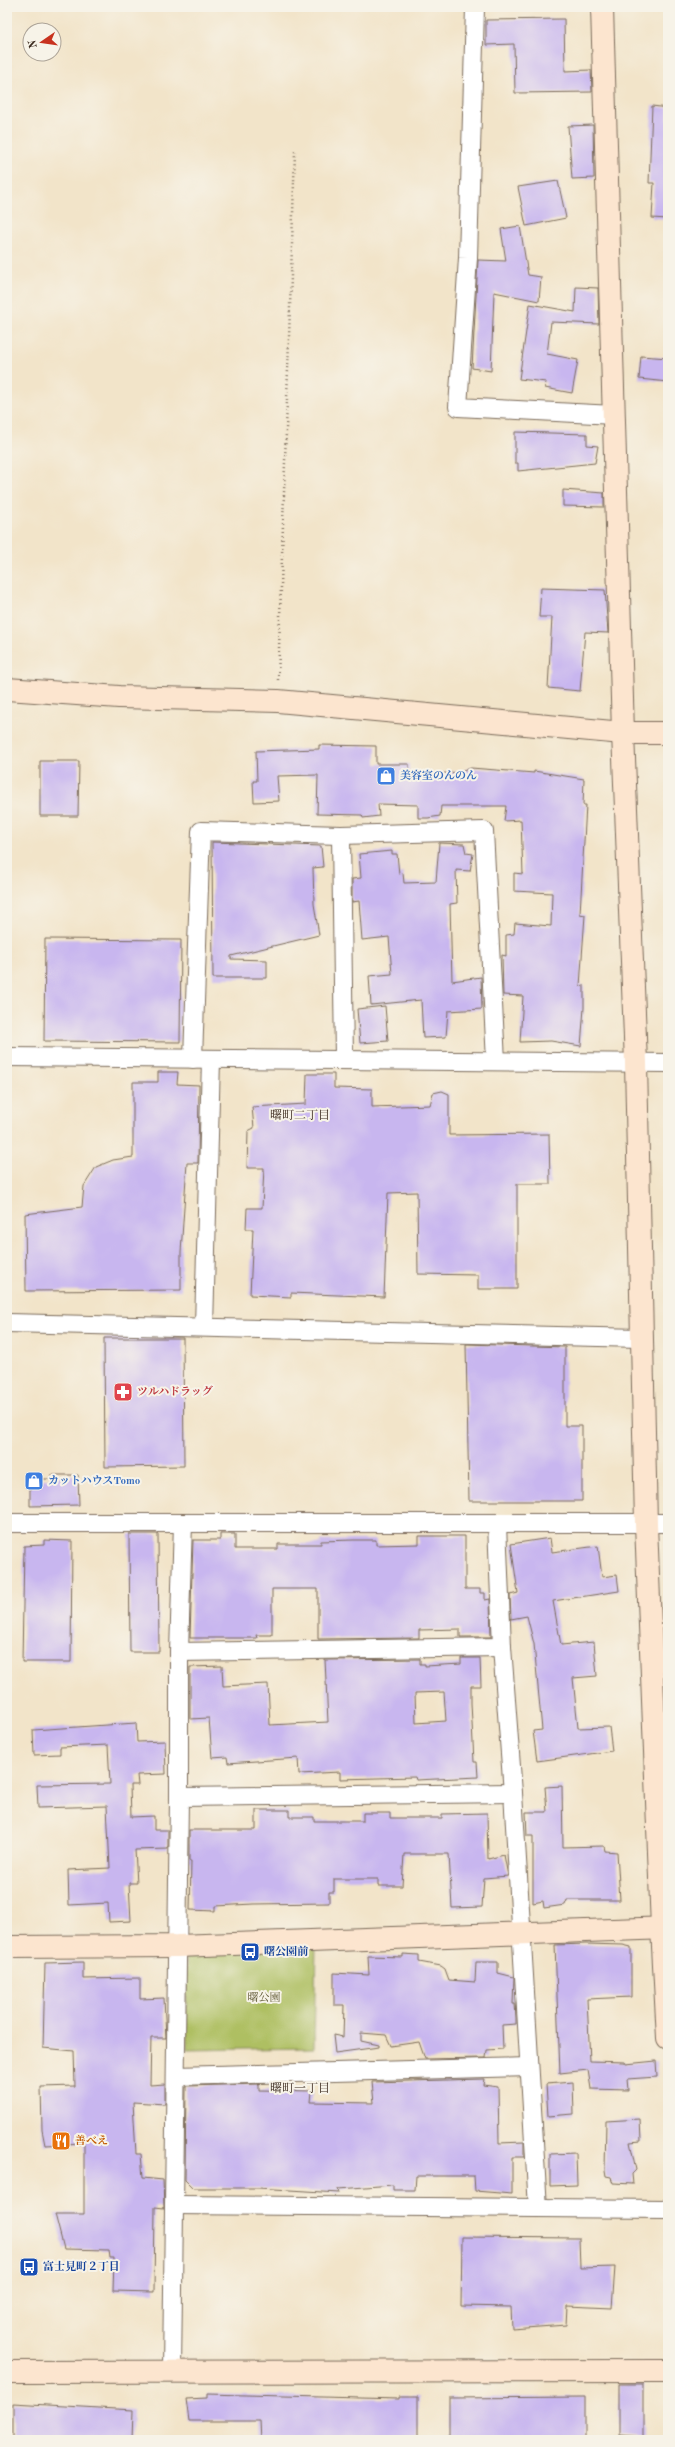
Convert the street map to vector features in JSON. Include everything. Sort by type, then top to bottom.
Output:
[{"type":"street","points":[[475,7],[468,258],[458,407],[614,414]]},
{"type":"street","points":[[602,7],[623,733],[636,1063],[646,1524],[665,1928],[668,2038]]},
{"type":"street","points":[[7,689],[120,697],[278,701],[623,733],[668,733]]},
{"type":"street","points":[[193,1058],[201,831],[341,835],[484,831],[496,1061]]},
{"type":"street","points":[[341,835],[344,1060]]},
{"type":"street","points":[[7,1057],[668,1063]]},
{"type":"street","points":[[204,1327],[211,1059]]},
{"type":"street","points":[[7,1323],[641,1338]]},
{"type":"street","points":[[7,1523],[668,1523]]},
{"type":"street","points":[[172,2372],[179,1798],[179,1652],[183,1524]]},
{"type":"street","points":[[497,1524],[502,1647],[513,1793],[538,2208]]},
{"type":"street","points":[[179,1652],[502,1647]]},
{"type":"street","points":[[179,1798],[513,1793]]},
{"type":"street","points":[[7,1947],[177,1946],[521,1932],[665,1928]]},
{"type":"street","points":[[176,2076],[529,2067]]},
{"type":"street","points":[[174,2205],[668,2210]]},
{"type":"street","points":[[7,2372],[668,2371]]},
{"type":"path","points":[[278,701],[295,151]]},
{"type":"green space","name":"曙公園","points":[[316,1945],[314,2048],[187,2050],[186,1951]]},
{"type":"building","points":[[564,19],[565,71],[591,70],[592,92],[515,93],[514,44],[486,45],[486,20]]},
{"type":"building","points":[[652,106],[668,108],[668,219],[652,218],[654,183],[649,183]]},
{"type":"building","points":[[593,125],[594,178],[572,179],[568,126]]},
{"type":"building","points":[[558,181],[566,218],[526,226],[518,187]]},
{"type":"building","points":[[520,226],[528,275],[541,277],[539,301],[494,292],[491,371],[472,368],[478,260],[506,261],[501,229]]},
{"type":"building","points":[[576,287],[598,288],[599,324],[551,322],[547,354],[578,360],[572,393],[545,388],[546,382],[519,379],[530,304],[575,312]]},
{"type":"building","points":[[641,356],[668,358],[668,382],[639,379]]},
{"type":"building","points":[[515,432],[587,434],[587,445],[598,446],[595,463],[518,471],[518,463],[515,463]]},
{"type":"building","points":[[563,490],[604,493],[604,507],[563,506]]},
{"type":"building","points":[[541,588],[605,590],[608,633],[585,632],[580,691],[548,688],[552,617],[539,617]]},
{"type":"building","points":[[319,745],[376,746],[376,764],[409,764],[409,776],[460,772],[471,768],[534,773],[534,771],[584,779],[583,805],[586,805],[580,914],[585,915],[580,986],[584,985],[584,1008],[581,1046],[551,1041],[520,1042],[523,996],[503,995],[502,955],[506,956],[506,935],[514,934],[515,923],[551,926],[552,893],[514,891],[514,873],[523,874],[521,820],[504,821],[506,806],[441,806],[440,816],[428,818],[418,818],[418,805],[378,804],[379,816],[363,818],[362,815],[317,814],[318,775],[277,776],[279,801],[254,802],[253,781],[257,781],[256,751],[319,749]]},
{"type":"building","points":[[40,761],[79,761],[78,816],[40,816]]},
{"type":"building","points":[[212,842],[321,846],[323,867],[313,868],[314,904],[319,935],[231,956],[231,959],[267,960],[267,978],[213,978]]},
{"type":"building","points":[[439,843],[464,844],[466,853],[473,854],[470,871],[456,870],[457,903],[450,904],[452,981],[481,977],[482,1009],[448,1011],[446,1037],[423,1038],[421,1000],[371,1005],[369,976],[392,974],[389,937],[362,940],[359,901],[352,902],[352,879],[361,878],[359,854],[392,851],[392,854],[397,854],[399,874],[403,873],[404,883],[436,882]]},
{"type":"building","points":[[45,939],[181,940],[180,1042],[44,1041]]},
{"type":"building","points":[[385,1006],[388,1041],[360,1043],[357,1009]]},
{"type":"building","points":[[158,1072],[178,1072],[177,1084],[199,1085],[198,1163],[187,1163],[181,1252],[181,1290],[26,1291],[25,1214],[82,1207],[84,1186],[96,1167],[113,1160],[133,1157],[133,1082],[158,1082]]},
{"type":"building","points":[[307,1074],[334,1074],[334,1088],[372,1089],[372,1107],[430,1105],[433,1093],[442,1091],[449,1094],[449,1135],[549,1134],[550,1184],[517,1184],[517,1289],[478,1289],[478,1275],[418,1274],[417,1192],[388,1193],[384,1297],[291,1293],[291,1297],[250,1295],[253,1229],[246,1229],[247,1208],[262,1208],[264,1168],[247,1168],[248,1131],[254,1128],[252,1107],[306,1104]]},
{"type":"building","points":[[104,1338],[183,1338],[184,1466],[105,1467]]},
{"type":"building","points":[[466,1344],[565,1347],[565,1426],[582,1426],[582,1501],[469,1501]]},
{"type":"building","points":[[51,1475],[78,1475],[79,1505],[30,1506],[30,1479],[51,1479]]},
{"type":"building","points":[[129,1534],[158,1534],[159,1652],[130,1652]]},
{"type":"building","points":[[220,1534],[235,1534],[235,1549],[278,1549],[278,1544],[321,1544],[321,1541],[353,1540],[376,1540],[376,1545],[419,1544],[419,1536],[465,1536],[465,1589],[480,1589],[480,1593],[485,1593],[485,1600],[490,1599],[491,1637],[460,1637],[460,1629],[419,1630],[419,1638],[318,1639],[318,1589],[272,1589],[272,1635],[256,1635],[257,1638],[190,1638],[193,1540],[220,1540]]},
{"type":"building","points":[[550,1538],[552,1552],[598,1546],[602,1577],[617,1575],[619,1591],[553,1601],[561,1645],[594,1642],[597,1676],[573,1678],[578,1728],[609,1727],[612,1751],[537,1761],[533,1731],[542,1730],[534,1644],[527,1616],[511,1619],[510,1595],[518,1593],[511,1544]]},
{"type":"building","points":[[44,1540],[72,1541],[71,1662],[22,1662],[24,1546],[44,1545]]},
{"type":"building","points":[[461,1658],[480,1658],[481,1686],[471,1686],[474,1762],[477,1762],[478,1777],[416,1780],[415,1777],[340,1779],[340,1772],[299,1774],[298,1758],[228,1763],[227,1757],[212,1758],[209,1718],[190,1719],[190,1667],[222,1666],[223,1686],[268,1684],[270,1725],[328,1722],[325,1660],[420,1659],[420,1664],[425,1664],[425,1666],[461,1664]],"holes":[[[444,1692],[446,1721],[416,1723],[415,1693]]]},
{"type":"building","points":[[136,1723],[137,1742],[165,1741],[166,1774],[137,1775],[138,1785],[130,1785],[131,1817],[154,1816],[154,1830],[168,1830],[168,1849],[135,1850],[137,1883],[129,1883],[131,1921],[109,1922],[108,1903],[69,1905],[68,1870],[110,1868],[107,1806],[38,1808],[37,1785],[110,1784],[108,1745],[60,1747],[60,1754],[34,1755],[33,1730]]},
{"type":"building","points":[[562,1786],[563,1847],[604,1846],[605,1851],[617,1852],[620,1900],[567,1900],[565,1905],[544,1908],[543,1901],[533,1903],[533,1836],[527,1836],[526,1812],[547,1812],[545,1787]]},
{"type":"building","points":[[256,1810],[289,1810],[289,1817],[314,1817],[314,1821],[363,1821],[363,1813],[390,1813],[390,1818],[442,1818],[442,1814],[487,1813],[488,1859],[504,1855],[508,1876],[484,1878],[482,1907],[452,1908],[449,1854],[404,1854],[402,1886],[378,1886],[378,1879],[334,1879],[334,1892],[329,1892],[329,1903],[253,1904],[215,1906],[215,1911],[190,1910],[191,1861],[189,1861],[189,1830],[256,1830]]},
{"type":"building","points":[[555,1945],[623,1945],[631,1947],[631,1997],[587,1999],[590,2061],[625,2062],[626,2064],[656,2061],[657,2077],[627,2079],[628,2090],[591,2089],[588,2070],[560,2073]]},
{"type":"building","points":[[403,1954],[419,1955],[419,1962],[441,1966],[445,1969],[449,1980],[475,1982],[476,1962],[498,1962],[498,1973],[514,1977],[513,2004],[515,2004],[516,2024],[502,2025],[503,2049],[487,2050],[486,2058],[425,2059],[419,2042],[391,2046],[386,2035],[361,2033],[361,2041],[379,2045],[379,2047],[335,2053],[333,2035],[343,2037],[344,2005],[334,2005],[334,1973],[369,1975],[368,1956],[403,1957]]},
{"type":"building","points":[[83,1962],[83,1979],[140,1978],[140,1999],[164,1998],[166,2038],[151,2038],[150,2085],[165,2084],[165,2104],[133,2102],[136,2154],[141,2154],[143,2178],[163,2180],[164,2208],[155,2207],[154,2292],[113,2291],[114,2258],[110,2258],[109,2250],[64,2249],[55,2214],[84,2214],[84,2143],[45,2145],[42,2130],[41,2087],[75,2086],[74,2051],[43,2048],[45,1963]]},
{"type":"building","points":[[484,2079],[483,2085],[498,2087],[499,2143],[524,2142],[524,2157],[512,2157],[512,2194],[475,2191],[474,2176],[416,2176],[415,2190],[393,2190],[393,2185],[338,2189],[339,2193],[258,2188],[193,2188],[185,2180],[186,2086],[259,2084],[259,2090],[312,2091],[311,2102],[374,2103],[372,2082]]},
{"type":"building","points":[[573,2082],[574,2114],[548,2116],[546,2084]]},
{"type":"building","points":[[640,2119],[641,2141],[630,2142],[636,2170],[632,2174],[633,2184],[613,2183],[611,2177],[606,2176],[605,2170],[606,2121]]},
{"type":"building","points":[[576,2153],[577,2185],[550,2186],[550,2154]]},
{"type":"building","points":[[462,2237],[579,2238],[580,2268],[615,2267],[612,2308],[567,2306],[566,2325],[512,2329],[511,2307],[461,2306]]},
{"type":"building","points":[[619,2384],[643,2384],[643,2437],[619,2435]]},
{"type":"building","points":[[207,2394],[399,2399],[399,2397],[418,2397],[418,2440],[261,2440],[260,2421],[189,2421],[186,2399],[207,2398]]},
{"type":"building","points":[[585,2397],[585,2440],[449,2440],[449,2398]]},
{"type":"building","points":[[13,2403],[133,2410],[132,2440],[13,2440]]},
{"type":"place","name":"美容室のんのん","points":[[386,776]]},
{"type":"place","name":"ツルハドラッグ","points":[[123,1392]]},
{"type":"place","name":"カットハウスTomo","points":[[34,1481]]},
{"type":"place","name":"曙公園前","points":[[250,1952]]},
{"type":"place","name":"善べえ","points":[[61,2141]]},
{"type":"place","name":"富士見町２丁目","points":[[29,2267]]},
{"type":"district","name":"曙町二丁目","points":[[300,1116]]},
{"type":"district","name":"曙町一丁目","points":[[300,2089]]}]
